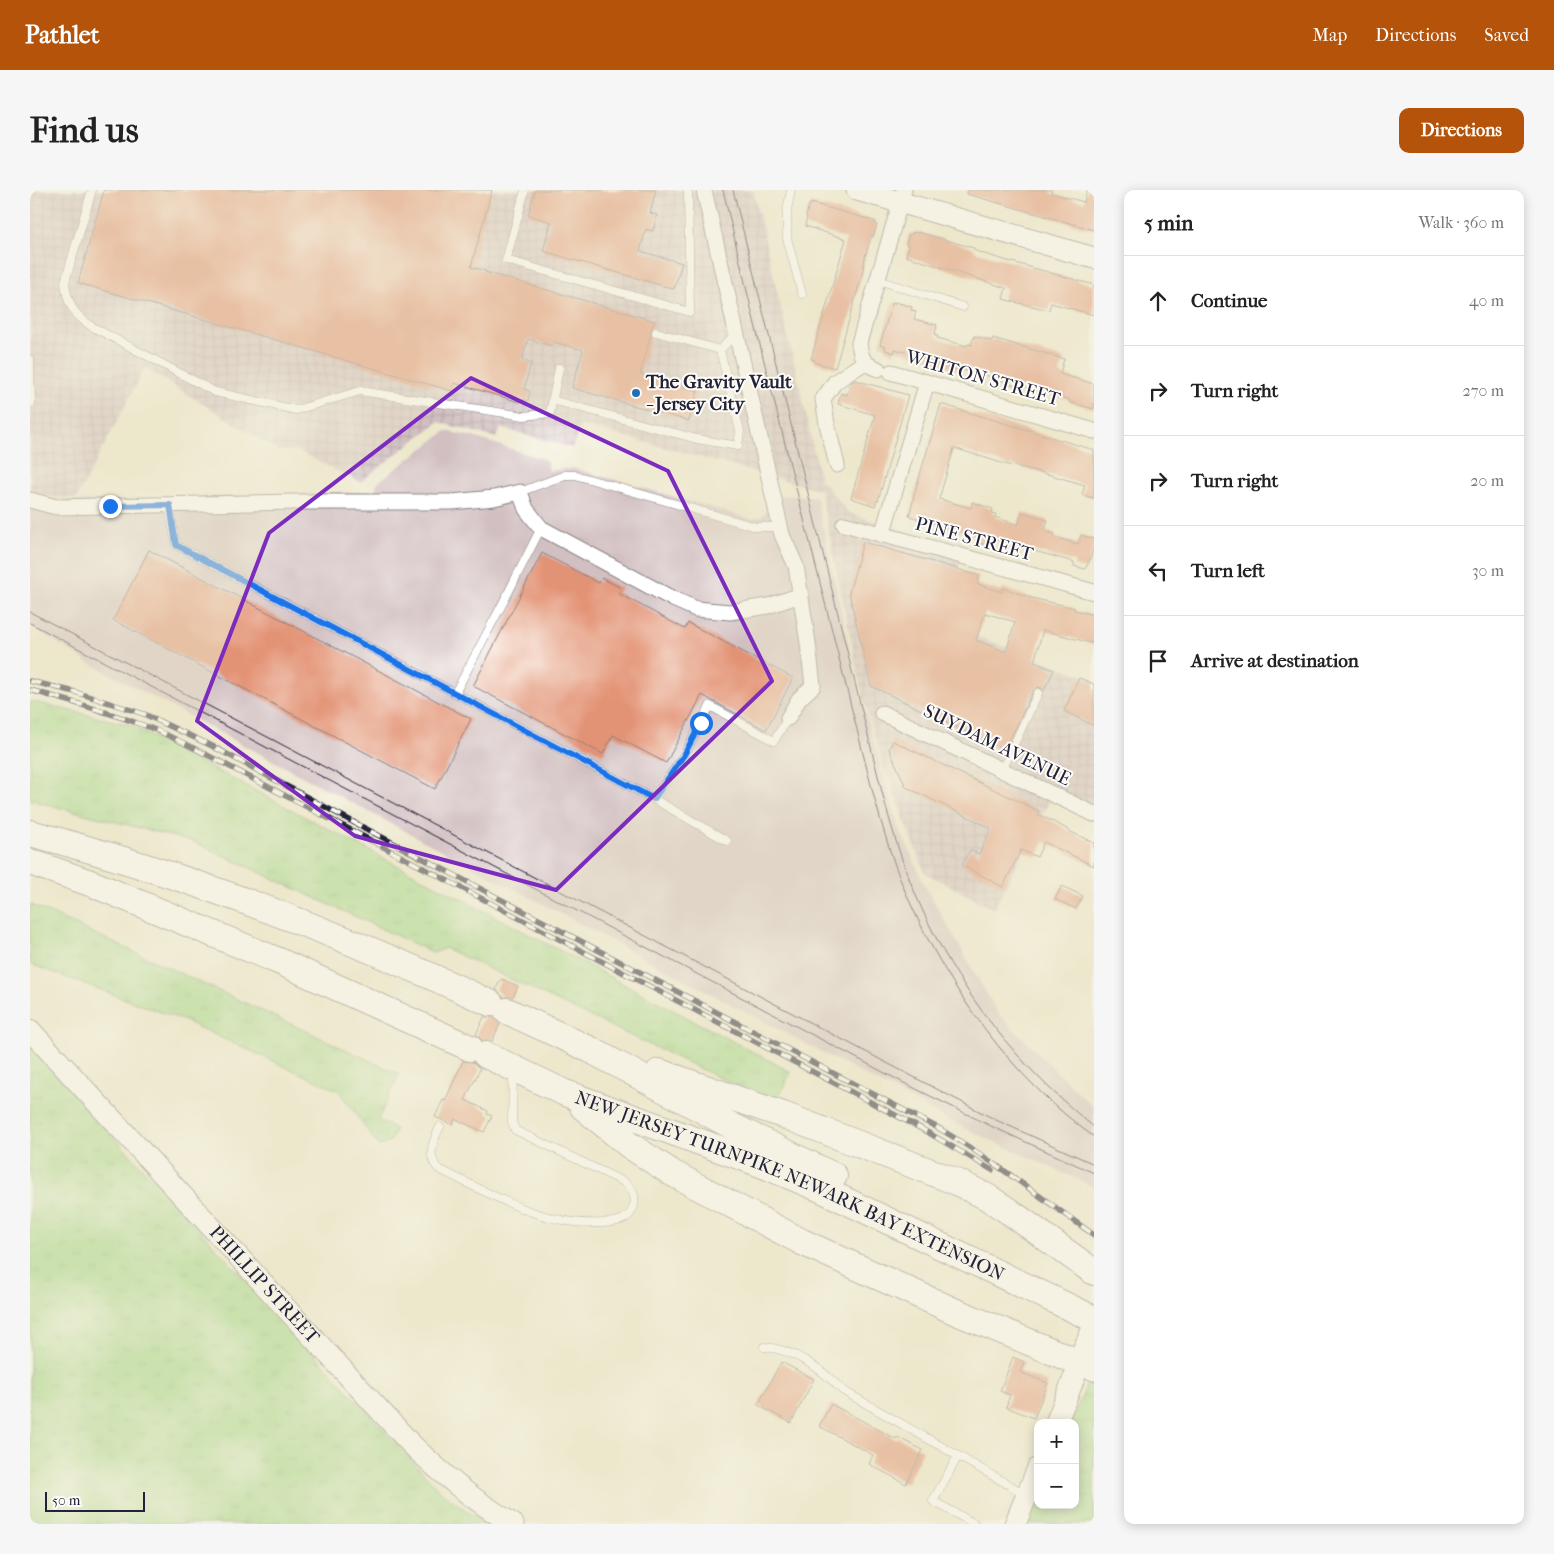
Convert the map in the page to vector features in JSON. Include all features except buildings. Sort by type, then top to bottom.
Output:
[{"type":"highway","name":"NEW JERSEY TURNPIKE NEWARK BAY EXTENSION","points":[[30,833],[155,869],[226,893],[345,939],[498,1007],[589,1049],[1036,1282],[1094,1319]]},
{"type":"highway","name":"NEW JERSEY TURNPIKE NEWARK BAY EXTENSION","points":[[30,862],[94,884],[280,962],[478,1051],[565,1093],[761,1164],[1036,1282],[1094,1300]]},
{"type":"highway","points":[[589,1049],[783,1115],[957,1182],[987,1197],[1010,1212],[1094,1272]]},
{"type":"highway","points":[[565,1093],[629,1145],[672,1173],[720,1200],[851,1265],[954,1311],[1087,1366],[1094,1332]]},
{"type":"street","points":[[704,190],[780,527],[796,566],[801,595],[813,686],[799,699],[788,718]]},
{"type":"street","points":[[857,190],[902,196],[1094,258]]},
{"type":"street","points":[[837,465],[827,424],[824,399],[835,382],[874,365],[859,343],[902,196]]},
{"type":"street","name":"WHITON STREET","points":[[874,365],[1094,430]]},
{"type":"street","points":[[882,534],[927,382]]},
{"type":"street","points":[[30,500],[56,507],[295,502],[452,502],[494,498],[520,492],[526,509],[541,528],[696,609],[730,612],[768,606],[801,595]]},
{"type":"street","name":"PINE STREET","points":[[844,524],[1094,592]]},
{"type":"street","name":"SUYDAM AVENUE","points":[[882,713],[1094,814]]},
{"type":"street","name":"PHILLIP STREET","points":[[30,1030],[410,1443],[460,1489],[513,1524]]},
{"type":"street","points":[[1058,1419],[1087,1366]]},
{"type":"street","points":[[1015,1524],[1034,1478]]},
{"type":"lane","points":[[92,190],[65,282],[66,296],[72,308],[80,319],[91,326],[215,392],[296,410],[360,391],[524,416],[550,413],[559,368]]},
{"type":"lane","points":[[525,190],[506,260],[690,312],[688,190]]},
{"type":"lane","points":[[791,190],[787,210],[788,238],[802,294]]},
{"type":"lane","points":[[878,280],[963,307]]},
{"type":"lane","points":[[656,332],[720,350]]},
{"type":"lane","points":[[720,350],[737,332]]},
{"type":"lane","points":[[552,400],[697,439],[738,446],[740,430],[720,350]]},
{"type":"lane","points":[[30,360],[31,403]]},
{"type":"lane","points":[[520,492],[565,475],[575,475],[756,527],[780,527]]},
{"type":"lane","points":[[170,505],[176,545],[654,799],[727,841]]},
{"type":"lane","points":[[455,693],[541,528]]},
{"type":"lane","points":[[1002,770],[1038,693]]},
{"type":"lane","points":[[654,799],[684,755],[710,706],[774,741],[788,718]]},
{"type":"lane","points":[[440,1127],[432,1152],[434,1165],[439,1170],[512,1204],[543,1216],[583,1224],[615,1222],[625,1219],[632,1210],[634,1199],[631,1189],[624,1182],[515,1130],[512,1122],[513,1068]]},
{"type":"lane","points":[[764,1347],[778,1348],[814,1366],[842,1390],[1027,1495]]},
{"type":"lane","points":[[958,1456],[933,1501],[975,1524]]},
{"type":"highlighted area","points":[[471,378],[668,471],[772,681],[556,890],[355,836],[197,721],[269,533]]},
{"type":"shaded area","points":[[30,190],[753,190],[820,479],[849,513],[963,551],[941,623],[1094,680],[1094,813],[1053,794],[994,909],[925,873],[882,762],[861,690],[820,490],[581,425],[572,448],[501,428],[497,438],[438,422],[360,482],[296,450],[279,451],[145,368],[76,499],[30,494]]},
{"type":"shaded area","points":[[446,431],[473,437],[546,460],[549,471],[573,468],[752,519],[762,516],[767,510],[764,495],[816,496],[857,683],[897,823],[926,888],[999,1015],[1094,1108],[1094,1187],[964,1128],[89,663],[30,625],[30,496],[80,501],[375,492],[377,483]]},
{"type":"green space","points":[[30,701],[130,725],[791,1072],[775,1104],[445,948],[434,953],[194,842],[30,800]]},
{"type":"green space","points":[[30,904],[399,1074],[378,1120],[396,1129],[390,1142],[379,1146],[339,1091],[180,1019],[30,964]]},
{"type":"green space","points":[[30,1046],[439,1490],[469,1513],[488,1524],[30,1524]]},
{"type":"green space","points":[[1088,1382],[1094,1386],[1094,1524],[1030,1524],[1036,1509],[1079,1509],[1079,1419],[1073,1419]]},
{"type":"tram line","points":[[723,190],[757,333],[873,793],[889,846],[908,898],[943,966],[985,1030],[1036,1087],[1094,1137]]},
{"type":"tram line","points":[[733,190],[882,792],[910,881],[942,949],[976,1003],[1015,1052],[1059,1097],[1094,1127]]},
{"type":"tram line","points":[[30,612],[996,1120],[1094,1164]]},
{"type":"tram line","points":[[30,623],[902,1082],[993,1127],[1094,1173]]},
{"type":"railway","points":[[30,681],[75,692],[144,714],[212,746],[353,822],[940,1129],[999,1167],[1094,1235]]},
{"type":"railway","points":[[30,690],[111,714],[178,740],[922,1129],[992,1170]]},
{"type":"place","name":"The Gravity Vault - Jersey City","points":[[636,393]]},
{"type":"route","points":[[110,506],[170,505],[176,545],[654,799],[684,755],[701,723]]}]
